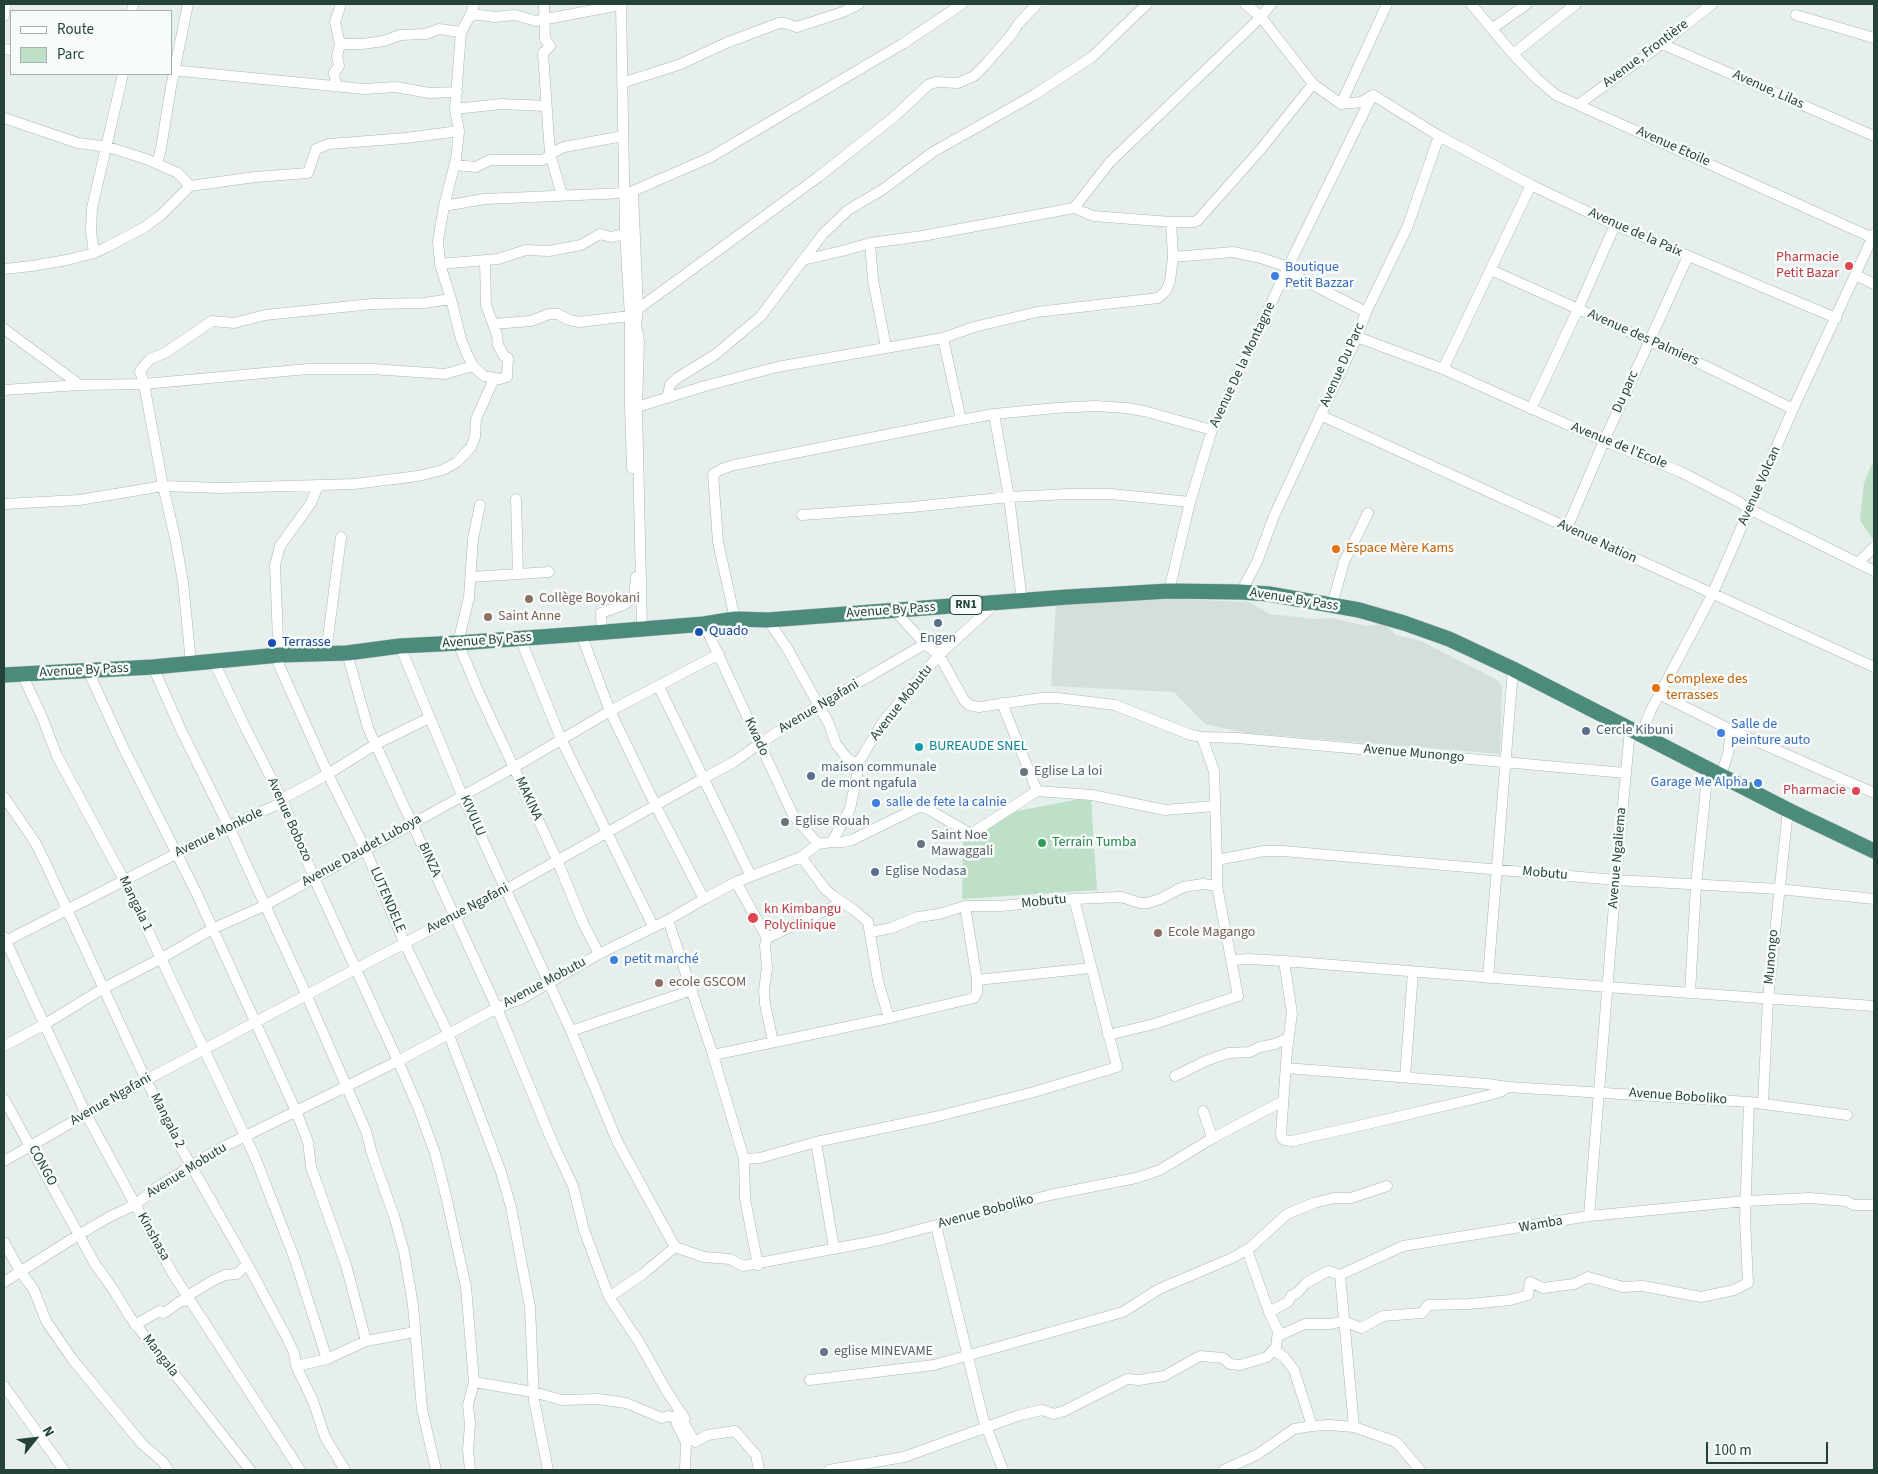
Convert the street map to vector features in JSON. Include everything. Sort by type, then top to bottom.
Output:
[{"type":"highway","name":"Avenue By Pass","points":[[4,675],[153,667],[278,655],[347,654],[400,646],[581,634],[704,624],[735,619],[768,620],[1169,591],[1241,592],[1301,599],[1359,610],[1420,628],[1449,639],[1514,669],[1788,810],[1874,851]]},
{"type":"street","points":[[4,16],[5,4]]},
{"type":"street","points":[[157,164],[173,70],[188,4]]},
{"type":"street","points":[[336,85],[334,73],[339,66],[337,56],[340,44],[335,22],[339,6],[351,4]]},
{"type":"street","points":[[544,4],[546,39],[550,46],[543,53],[550,154],[562,195]]},
{"type":"street","points":[[485,260],[486,305],[498,345],[504,356],[508,358],[507,377],[494,379],[484,376],[473,366],[461,339],[440,264],[438,233],[454,165],[459,131],[455,109],[461,32],[472,9],[495,18],[515,16],[536,21],[621,4],[626,234],[634,312],[640,341],[638,408],[642,628]]},
{"type":"street","points":[[622,83],[681,64],[726,43],[779,23],[797,27],[843,12],[859,4]]},
{"type":"street","points":[[602,632],[601,613],[630,602],[634,598],[635,584],[630,407],[634,312],[633,192],[709,158],[904,43],[962,4]]},
{"type":"street","points":[[493,324],[531,321],[549,314],[558,314],[569,320],[579,322],[634,312],[818,177],[894,117],[928,85],[936,82],[958,83],[974,76],[1037,4]]},
{"type":"street","points":[[667,398],[670,385],[676,378],[716,354],[761,316],[823,234],[848,210],[882,190],[932,152],[1034,95],[1092,57],[1147,4]]},
{"type":"street","points":[[1245,4],[1261,17],[1313,84],[1340,104],[1361,102],[1373,95]]},
{"type":"street","points":[[1074,208],[1110,162],[1261,17],[1271,4]]},
{"type":"street","points":[[1340,104],[1387,4]]},
{"type":"street","name":"Avenue Etoile","points":[[1471,4],[1513,54],[1556,95],[1874,236]]},
{"type":"street","points":[[1493,28],[1527,4]]},
{"type":"street","points":[[1513,54],[1576,4]]},
{"type":"street","name":"Avenue, Frontière","points":[[1579,104],[1662,44],[1712,4]]},
{"type":"street","points":[[1796,15],[1874,38]]},
{"type":"street","points":[[340,44],[384,41],[400,36],[426,34],[439,29],[461,32]]},
{"type":"street","name":"Avenue, Lilas","points":[[1662,44],[1874,136]]},
{"type":"street","points":[[173,70],[364,89],[396,87],[429,93],[456,92]]},
{"type":"street","points":[[94,253],[91,231],[92,208],[108,147],[123,75]]},
{"type":"street","points":[[803,260],[870,243],[922,236],[1074,208],[1093,216],[1194,222],[1202,217],[1261,149],[1313,84]]},
{"type":"street","name":"Avenue de la Paix","points":[[1373,95],[1439,136],[1531,185],[1615,225],[1836,318]]},
{"type":"street","name":"Avenue De la Montagne","points":[[1169,591],[1190,502],[1212,430],[1287,269],[1373,95]]},
{"type":"street","points":[[455,109],[501,104],[546,106]]},
{"type":"street","points":[[4,118],[78,143],[108,147],[146,158],[178,173],[190,186]]},
{"type":"street","points":[[4,269],[32,266],[94,253],[145,227],[162,214],[190,186],[308,172],[316,150],[329,144],[406,138],[459,131]]},
{"type":"street","points":[[454,165],[476,167],[490,160],[543,160],[564,147],[623,136]]},
{"type":"street","name":"Avenue Du Parc","points":[[1241,592],[1257,562],[1274,516],[1357,337],[1366,312],[1407,228],[1439,136]]},
{"type":"street","points":[[1443,370],[1531,185]]},
{"type":"street","points":[[444,206],[484,199],[625,194]]},
{"type":"street","points":[[638,408],[777,367],[943,338],[974,327],[1037,312],[1158,298],[1166,291],[1170,281],[1173,257],[1171,222]]},
{"type":"street","points":[[1531,409],[1615,225]]},
{"type":"street","points":[[440,264],[503,258],[526,250],[544,252],[581,245],[600,234],[611,237],[626,234]]},
{"type":"street","name":"Avenue Volcan","points":[[1635,731],[1659,694],[1712,595],[1793,409],[1874,236]]},
{"type":"street","points":[[870,243],[873,280],[886,347]]},
{"type":"street","points":[[1173,257],[1233,252],[1261,258],[1287,269],[1366,312]]},
{"type":"street","name":"Du parc","points":[[1567,528],[1604,441],[1688,256]]},
{"type":"street","name":"Avenue des Palmiers","points":[[1491,270],[1701,364],[1793,409]]},
{"type":"street","points":[[1856,275],[1874,284]]},
{"type":"street","points":[[191,663],[183,582],[140,370],[150,359],[165,353],[212,321],[234,323],[272,315],[372,304],[424,303],[451,299]]},
{"type":"street","points":[[4,329],[80,385]]},
{"type":"street","name":"Avenue de l'Ecole","points":[[1357,337],[1443,370],[1604,441],[1681,472],[1874,571]]},
{"type":"street","points":[[943,338],[961,420]]},
{"type":"street","points":[[4,390],[80,385],[144,384],[308,369],[372,369],[445,374],[473,366]]},
{"type":"street","points":[[4,504],[79,500],[163,486],[220,488],[354,484],[418,476],[443,470],[466,454],[473,442],[476,419],[494,379]]},
{"type":"street","points":[[735,619],[718,542],[714,474],[734,465],[994,414],[1095,406],[1144,411],[1212,430]]},
{"type":"street","points":[[994,414],[1009,497],[1022,601]]},
{"type":"street","name":"Avenue Nation","points":[[1320,415],[1874,668]]},
{"type":"street","name":"LUTENDELE","points":[[318,486],[311,503],[280,546],[275,565],[278,655],[283,675],[365,849],[404,942],[448,1035],[502,1172],[511,1207],[530,1307],[533,1348],[533,1392],[548,1470]]},
{"type":"street","points":[[802,515],[912,507],[1009,497],[1111,494],[1190,502]]},
{"type":"street","points":[[516,499],[518,574]]},
{"type":"street","points":[[458,643],[469,597],[473,539],[480,505]]},
{"type":"street","points":[[1332,605],[1344,562],[1368,513]]},
{"type":"street","points":[[326,653],[341,537]]},
{"type":"street","points":[[1858,563],[1874,547]]},
{"type":"street","points":[[471,577],[549,572]]},
{"type":"street","name":"Avenue Mobutu","points":[[832,842],[850,809],[860,760],[882,722],[939,655],[997,602]]},
{"type":"street","points":[[895,611],[925,644],[939,655]]},
{"type":"street","points":[[768,620],[787,648],[828,724],[836,744],[847,758],[859,765]]},
{"type":"street","name":"Kwado","points":[[704,624],[793,815],[818,844]]},
{"type":"street","points":[[581,634],[610,711],[704,899]]},
{"type":"street","points":[[520,638],[561,740],[652,926]]},
{"type":"street","name":"MAKINA","points":[[458,643],[513,768],[599,954]]},
{"type":"street","name":"Avenue Ngafani","points":[[4,1161],[146,1080],[505,890],[656,806],[734,762],[818,706],[925,644]]},
{"type":"street","name":"KIVULU","points":[[400,646],[462,795],[571,1031],[618,1143],[675,1247]]},
{"type":"street","name":"BINZA","points":[[347,654],[358,699],[368,728],[497,1008],[552,1141],[573,1186],[584,1230],[609,1297],[639,1342],[685,1419],[668,1416],[662,1418],[626,1403],[592,1399],[562,1400],[533,1392]]},
{"type":"street","name":"Avenue Daudet Luboya","points":[[4,1046],[45,1024],[104,988],[212,929],[264,906],[513,768],[610,711],[719,654]]},
{"type":"street","name":"Avenue Munongo","points":[[939,655],[961,695],[970,705],[979,707],[1042,698],[1058,698],[1115,705],[1191,735],[1202,737],[1238,738],[1625,773]]},
{"type":"street","name":"Avenue Bobozo","points":[[214,662],[282,799],[314,878],[398,1061],[430,1139],[446,1196],[466,1287],[474,1382],[468,1405],[470,1420],[468,1450],[470,1470]]},
{"type":"street","points":[[153,667],[307,996],[366,1131],[401,1238],[413,1305],[422,1409],[436,1470]]},
{"type":"street","points":[[1488,978],[1514,669]]},
{"type":"street","points":[[88,671],[123,747],[178,854],[296,1111],[308,1142],[311,1167],[346,1266],[366,1341]]},
{"type":"street","name":"Mangala 1","points":[[22,674],[42,717],[57,756],[124,880],[245,1136],[283,1225],[327,1359]]},
{"type":"street","points":[[659,687],[751,876]]},
{"type":"street","points":[[1659,694],[1731,730],[1874,793]]},
{"type":"street","points":[[1002,703],[1038,791]]},
{"type":"street","name":"Avenue Monkole","points":[[4,940],[68,910],[229,827],[280,804],[282,799],[328,774],[376,744],[429,718]]},
{"type":"street","points":[[1690,993],[1696,885],[1715,772],[1728,754],[1731,730]]},
{"type":"street","name":"Avenue Ngaliema","points":[[1589,1216],[1625,773],[1635,731]]},
{"type":"street","points":[[1108,1035],[1154,1024],[1238,996],[1230,960],[1226,926],[1216,886],[1214,771],[1202,737]]},
{"type":"street","points":[[818,844],[852,840],[919,808],[926,808],[932,811],[971,834],[1038,791],[1092,795],[1165,810],[1215,806]]},
{"type":"street","name":"Mangala 2","points":[[4,797],[34,842],[68,910],[146,1080],[191,1166],[287,1338],[294,1353],[296,1366],[313,1400],[325,1438],[345,1470]]},
{"type":"street","name":"Munongo","points":[[1763,1104],[1768,999],[1778,889],[1788,810]]},
{"type":"street","name":"Avenue Mobutu","points":[[4,1282],[80,1234],[135,1205],[156,1188],[191,1166],[245,1136],[347,1087],[497,1008],[523,998],[599,954],[652,926],[668,920],[736,882],[802,857],[818,844]]},
{"type":"street","name":"Mobutu","points":[[1217,860],[1264,850],[1283,851],[1616,880],[1778,889],[1874,899]]},
{"type":"street","points":[[802,857],[825,889],[868,922],[878,981],[890,1018]]},
{"type":"street","points":[[736,882],[768,938],[764,990],[773,1042]]},
{"type":"street","name":"Mobutu","points":[[870,932],[891,928],[918,917],[939,914],[965,906],[1000,906],[1121,897],[1140,904],[1160,899],[1183,886],[1204,884],[1216,886]]},
{"type":"street","points":[[744,1159],[760,1158],[816,1142],[935,1117],[1034,1092],[1117,1067],[1074,899]]},
{"type":"street","points":[[768,938],[841,903]]},
{"type":"street","points":[[713,1055],[890,1018],[974,998],[977,993],[977,980],[965,906]]},
{"type":"street","points":[[668,920],[713,1055],[744,1159],[744,1199],[758,1265]]},
{"type":"street","name":"Kinshasa","points":[[4,940],[86,1114],[173,1274],[300,1470]]},
{"type":"street","points":[[1230,960],[1284,961],[1874,1006]]},
{"type":"street","name":"Avenue Boboliko","points":[[1284,961],[1292,1013],[1283,1101],[1282,1138],[1284,1140],[1292,1141],[1482,1097],[1500,1092],[1508,1087]]},
{"type":"street","points":[[977,980],[1091,968]]},
{"type":"street","points":[[1405,1077],[1413,972]]},
{"type":"street","points":[[571,1031],[692,990]]},
{"type":"street","points":[[1175,1076],[1228,1053],[1250,1052],[1260,1046],[1276,1044],[1288,1038]]},
{"type":"street","name":"Avenue Boboliko","points":[[1286,1068],[1508,1087],[1749,1102],[1847,1115]]},
{"type":"street","name":"CONGO","points":[[4,1098],[80,1234]]},
{"type":"street","name":"Avenue Boboliko","points":[[675,1247],[704,1257],[730,1259],[743,1266],[758,1265],[880,1240],[1050,1195],[1136,1178],[1160,1170],[1211,1139],[1283,1101]]},
{"type":"street","points":[[1278,1336],[1306,1324],[1331,1324],[1344,1321],[1362,1328],[1383,1316],[1422,1313],[1428,1305],[1510,1300],[1528,1295],[1530,1282],[1543,1288],[1574,1284],[1588,1278],[1623,1287],[1643,1286],[1701,1296],[1734,1290],[1748,1283],[1746,1201],[1749,1102]]},
{"type":"street","points":[[1203,1111],[1211,1139]]},
{"type":"street","points":[[816,1142],[834,1248]]},
{"type":"street","points":[[810,1380],[934,1365],[1123,1312],[1159,1289],[1247,1250],[1286,1214],[1314,1203],[1334,1198],[1350,1198],[1387,1186]]},
{"type":"street","name":"Wamba","points":[[1269,1312],[1288,1302],[1291,1296],[1297,1293],[1306,1283],[1328,1272],[1340,1275],[1403,1246],[1589,1216],[1746,1201],[1810,1198],[1846,1200],[1854,1205],[1874,1205]]},
{"type":"street","points":[[936,1226],[986,1426],[1003,1470]]},
{"type":"street","name":"Mangala","points":[[80,1234],[95,1264],[135,1325],[250,1470]]},
{"type":"street","points":[[4,1242],[20,1271],[34,1290],[46,1321],[73,1360],[142,1444],[163,1462],[168,1470]]},
{"type":"street","points":[[609,1297],[642,1274],[675,1247]]},
{"type":"street","points":[[829,1470],[904,1457],[1020,1415],[1042,1410],[1054,1414],[1064,1411],[1127,1379],[1139,1380],[1164,1376],[1200,1356],[1223,1358],[1230,1364],[1240,1365],[1262,1360],[1275,1351],[1278,1336],[1247,1250]]},
{"type":"street","points":[[135,1325],[159,1311],[164,1312],[181,1301],[185,1301],[187,1296],[225,1275],[237,1274],[247,1264]]},
{"type":"street","points":[[1340,1275],[1354,1427]]},
{"type":"street","points":[[296,1366],[327,1359],[366,1341],[415,1332]]},
{"type":"street","points":[[1275,1351],[1284,1357],[1294,1370],[1312,1426]]},
{"type":"street","points":[[474,1382],[533,1392]]},
{"type":"street","points":[[4,1386],[64,1470]]},
{"type":"street","points":[[685,1470],[686,1442],[677,1424],[683,1422],[695,1442],[708,1435],[735,1431],[756,1455],[759,1470]]},
{"type":"street","points":[[1224,1470],[1258,1454],[1294,1429],[1312,1426],[1354,1427],[1397,1443],[1420,1470]]},
{"type":"shaded area","points":[[1174,599],[1249,602],[1270,614],[1314,619],[1333,618],[1366,626],[1384,624],[1396,635],[1421,641],[1497,680],[1502,687],[1500,754],[1246,733],[1205,724],[1174,692],[1051,686],[1056,604]]},
{"type":"green space","points":[[1874,463],[1874,539],[1860,520],[1864,483]]},
{"type":"green space","points":[[1091,797],[1097,890],[962,899],[963,842],[1017,811]]},
{"type":"place","name":"Pharmacie Petit Bazar","points":[[1849,266]]},
{"type":"place","name":"Boutique Petit Bazzar","points":[[1275,276]]},
{"type":"place","name":"Espace Mère Kams","points":[[1336,549]]},
{"type":"place","name":"Collège Boyokani","points":[[529,599]]},
{"type":"place","name":"Saint Anne","points":[[488,617]]},
{"type":"place","name":"Engen","points":[[938,623]]},
{"type":"place","name":"Quado","points":[[699,632]]},
{"type":"place","name":"Terrasse","points":[[272,643]]},
{"type":"place","name":"Complexe des terrasses","points":[[1656,688]]},
{"type":"place","name":"Cercle Kibuni","points":[[1586,731]]},
{"type":"place","name":"Salle de peinture auto","points":[[1721,733]]},
{"type":"place","name":"BUREAUDE SNEL","points":[[919,747]]},
{"type":"place","name":"Eglise La loi","points":[[1024,772]]},
{"type":"place","name":"maison communale de mont ngafula","points":[[811,776]]},
{"type":"place","name":"Garage Me Alpha","points":[[1758,783]]},
{"type":"place","name":"Pharmacie","points":[[1856,791]]},
{"type":"place","name":"salle de fete la calnie","points":[[876,803]]},
{"type":"place","name":"Eglise Rouah","points":[[785,822]]},
{"type":"place","name":"Terrain Tumba","points":[[1042,843]]},
{"type":"place","name":"Saint Noe Mawaggali","points":[[921,844]]},
{"type":"place","name":"Eglise Nodasa","points":[[875,872]]},
{"type":"place","name":"kn Kimbangu Polyclinique","points":[[753,918]]},
{"type":"place","name":"Ecole Magango","points":[[1158,933]]},
{"type":"place","name":"petit marché","points":[[614,960]]},
{"type":"place","name":"ecole GSCOM","points":[[659,983]]},
{"type":"place","name":"eglise MINEVAME","points":[[824,1352]]}]
